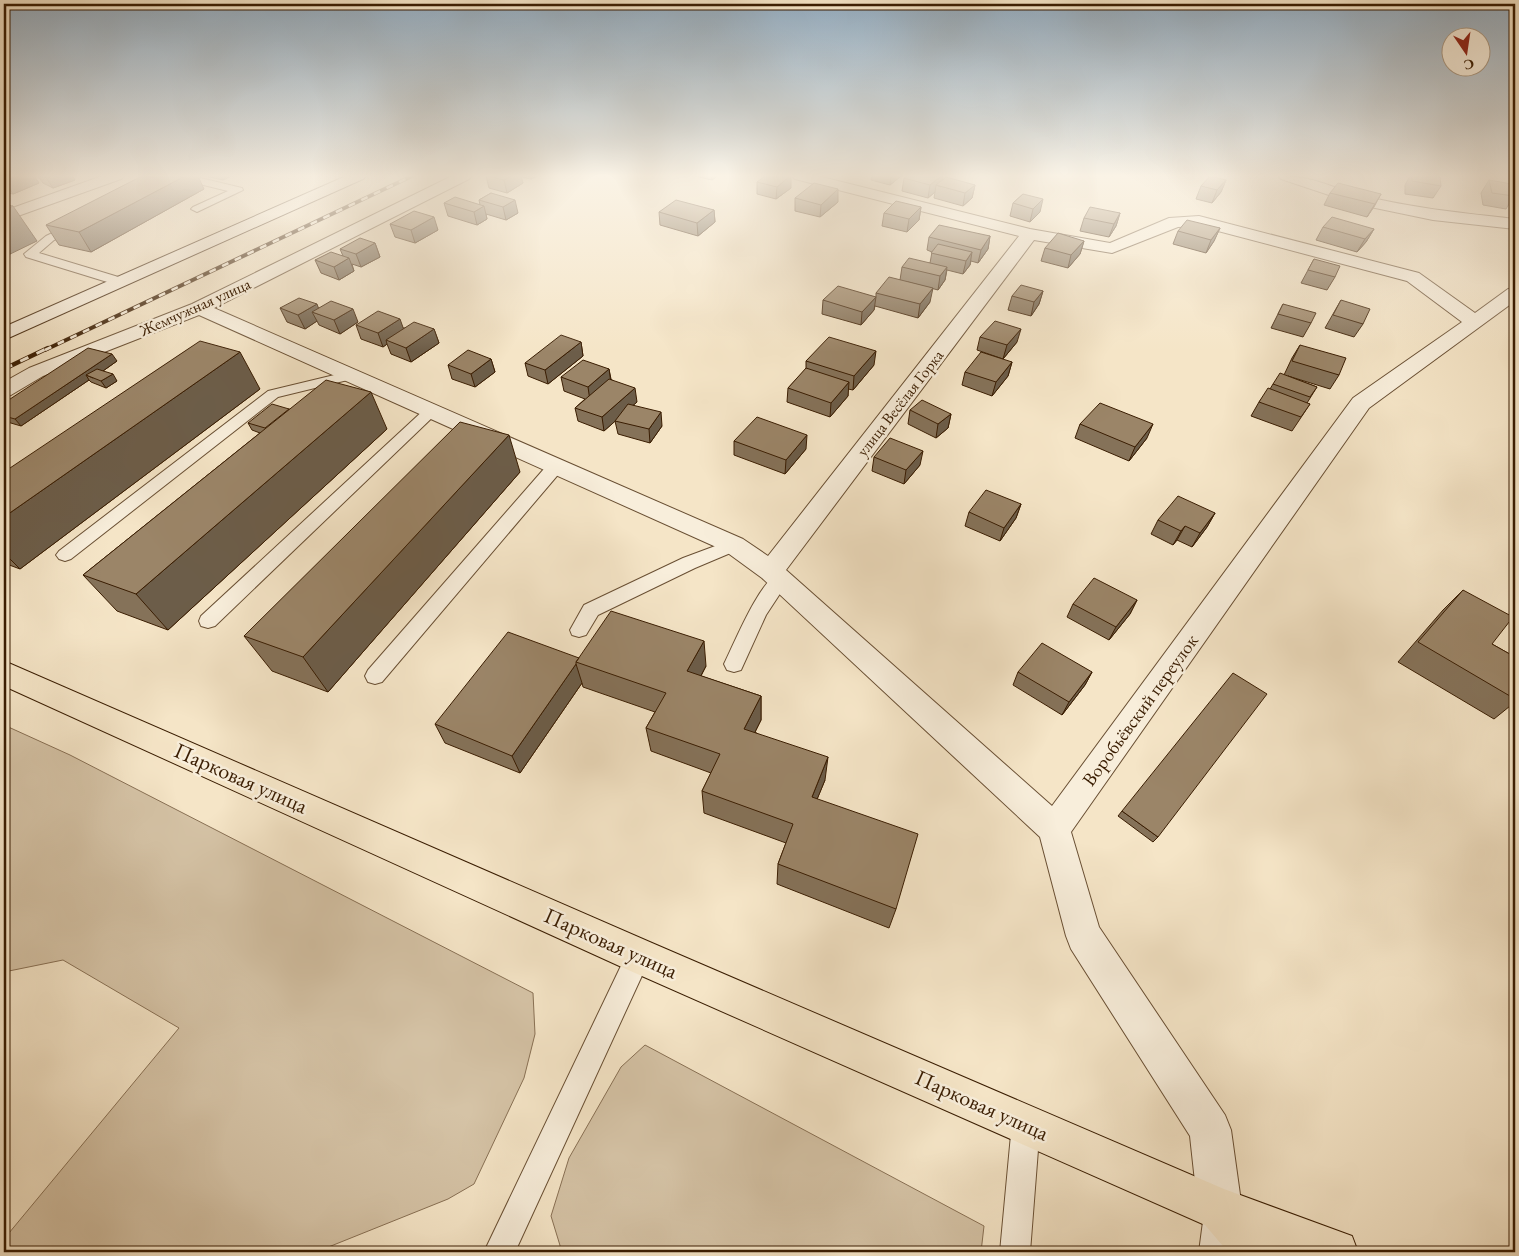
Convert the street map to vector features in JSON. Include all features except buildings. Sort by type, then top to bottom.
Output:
[{"type":"main road","name":"Парковая улица","points":[[4,673],[639,956],[1220,1209],[1336,1252]]},
{"type":"main road","points":[[1220,1209],[1256,1252]]},
{"type":"street","points":[[4,334],[227,235]]},
{"type":"street","name":"Жемчужная улица","points":[[4,391],[36,372],[200,308],[347,235]]},
{"type":"street","name":"улица Весёлая Горка","points":[[775,576],[1030,235]]},
{"type":"street","points":[[1034,235],[1112,248],[1144,235]]},
{"type":"street","points":[[1251,235],[1413,277],[1474,322]]},
{"type":"street","name":"Воробьёвский переулок","points":[[1054,829],[1361,403],[1515,293]]},
{"type":"street","points":[[200,308],[734,545],[775,576],[1054,829],[1084,936],[1210,1130],[1220,1209]]},
{"type":"lane","points":[[56,235],[30,254],[121,282]]},
{"type":"lane","points":[[64,555],[273,394],[351,375]]},
{"type":"lane","points":[[208,621],[431,411]]},
{"type":"lane","points":[[374,676],[556,466]]},
{"type":"lane","points":[[579,630],[591,610],[688,563],[734,545]]},
{"type":"lane","points":[[734,664],[775,576]]},
{"type":"lane","points":[[499,1252],[639,956]]},
{"type":"lane","points":[[1015,1252],[1026,1124]]},
{"type":"lane","points":[[1214,1252],[1220,1209]]},
{"type":"shaded area","points":[[4,725],[70,755],[533,993],[535,1034],[524,1078],[474,1184],[448,1199],[316,1252],[4,1252],[4,1239],[179,1028],[63,960],[4,972]]},
{"type":"shaded area","points":[[645,1045],[984,1226],[981,1252],[562,1252],[551,1216],[569,1158],[621,1067]]},
{"type":"railway","points":[[45,350],[288,235]]},
{"type":"railway","points":[[4,369],[48,348]]}]
